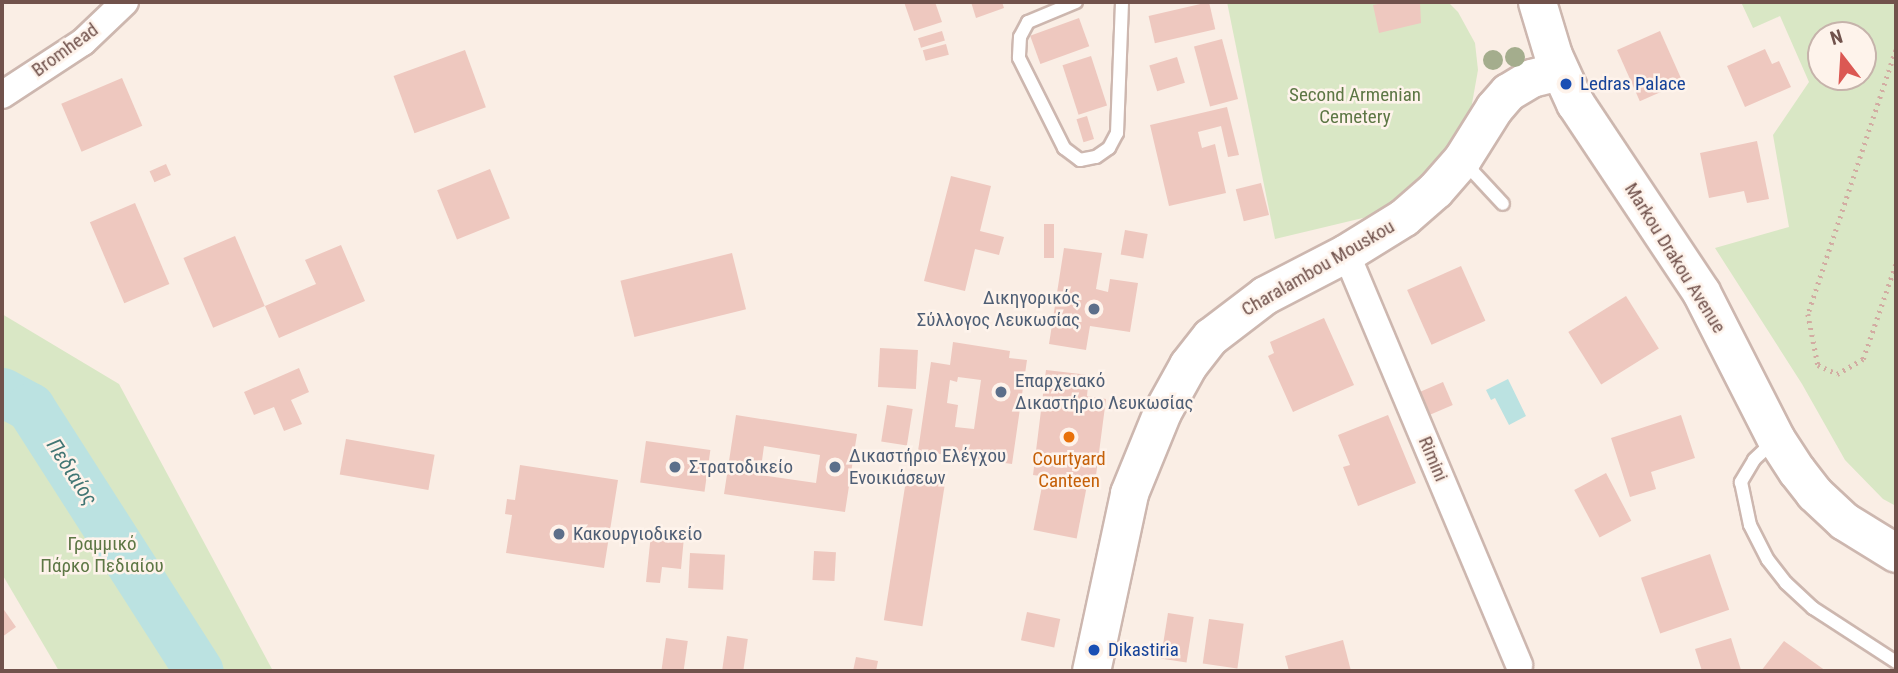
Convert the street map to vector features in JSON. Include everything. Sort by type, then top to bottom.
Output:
[{"type":"street","name":"Bromhead","points":[[2,95],[83,41],[125,2]]},
{"type":"street","name":"Markou Drakou Avenue","points":[[1537,2],[1559,71],[1591,128],[1701,292],[1776,439],[1823,502],[1860,532],[1896,553]]},
{"type":"street","name":"Charalambou Mouskou","points":[[1091,671],[1129,493],[1162,412],[1188,365],[1210,337],[1237,314],[1265,295],[1346,253],[1404,217],[1435,190],[1462,159],[1494,108],[1508,92],[1531,78],[1559,71]]},
{"type":"street","name":"Rimini","points":[[1346,253],[1519,665]]},
{"type":"lane","points":[[1076,2],[1028,22],[1020,37],[1019,58],[1063,148],[1080,160],[1096,157],[1109,148],[1117,133],[1122,2]]},
{"type":"lane","points":[[1462,159],[1503,204]]},
{"type":"lane","points":[[1776,439],[1754,460],[1741,482],[1750,525],[1768,560],[1786,583],[1813,608],[1896,662]]},
{"type":"path","points":[[1896,50],[1808,314],[1818,365],[1837,374],[1863,359],[1896,264]]},
{"type":"green space","name":"Second Armenian Cemetery","points":[[1227,2],[1448,2],[1458,12],[1475,43],[1478,70],[1468,126],[1438,172],[1388,212],[1275,239]]},
{"type":"green space","points":[[1741,2],[1896,2],[1896,506],[1883,499],[1845,460],[1802,384],[1715,248],[1789,227],[1773,135],[1807,85],[1807,91],[1877,91],[1877,21],[1807,21],[1807,77],[1780,16],[1753,28]]},
{"type":"green space","name":"Γραμμικό Πάρκο Πεδιαίου","points":[[2,314],[119,384],[273,671],[59,671],[2,574]]},
{"type":"water","points":[[1508,379],[1526,416],[1509,425],[1495,398],[1491,400],[1486,390]]},
{"type":"building","points":[[904,2],[935,2],[942,22],[914,31]]},
{"type":"building","points":[[971,2],[1002,2],[1004,8],[976,18]]},
{"type":"building","points":[[1209,2],[1215,29],[1155,43],[1149,16]]},
{"type":"building","points":[[1420,2],[1421,23],[1379,33],[1373,5]]},
{"type":"building","points":[[1079,18],[1089,46],[1040,64],[1030,36]]},
{"type":"building","points":[[942,31],[945,41],[921,48],[918,38]]},
{"type":"building","points":[[1660,31],[1683,82],[1640,101],[1617,50]]},
{"type":"building","points":[[1222,39],[1238,99],[1210,106],[1194,47]]},
{"type":"building","points":[[946,44],[949,55],[926,61],[923,50]]},
{"type":"building","points":[[1765,49],[1772,64],[1779,61],[1791,87],[1745,107],[1727,66]]},
{"type":"building","points":[[465,50],[486,107],[414,133],[394,76]]},
{"type":"building","points":[[1091,56],[1107,105],[1079,115],[1062,65]]},
{"type":"building","points":[[1177,57],[1185,83],[1157,91],[1149,65]]},
{"type":"building","points":[[122,78],[142,126],[82,152],[61,104]]},
{"type":"building","points":[[1227,107],[1239,155],[1228,157],[1221,126],[1198,132],[1202,148],[1215,144],[1226,193],[1169,206],[1150,125]]},
{"type":"building","points":[[1087,116],[1094,139],[1083,142],[1076,119]]},
{"type":"building","points":[[1757,141],[1769,199],[1747,203],[1744,191],[1709,198],[1700,153]]},
{"type":"building","points":[[166,164],[171,175],[154,182],[150,171]]},
{"type":"building","points":[[490,169],[510,218],[457,239],[437,190]]},
{"type":"building","points":[[951,176],[991,186],[980,231],[1004,237],[999,255],[975,249],[965,291],[924,281]]},
{"type":"building","points":[[1261,183],[1269,215],[1244,221],[1236,189]]},
{"type":"building","points":[[135,203],[169,284],[124,303],[90,222]]},
{"type":"building","points":[[1044,224],[1054,224],[1054,258],[1044,258]]},
{"type":"building","points":[[1125,230],[1148,234],[1143,259],[1121,255]]},
{"type":"building","points":[[235,236],[265,306],[213,328],[183,258]]},
{"type":"building","points":[[341,245],[365,301],[279,338],[265,306],[316,284],[305,260]]},
{"type":"building","name":"Δικηγορικός Σύλλογος Λευκωσίας","points":[[1064,248],[1102,253],[1096,289],[1108,292],[1110,279],[1138,283],[1130,332],[1090,326],[1086,350],[1049,344]]},
{"type":"building","points":[[732,253],[746,309],[634,337],[620,281]]},
{"type":"building","points":[[1461,266],[1485,321],[1432,345],[1407,290]]},
{"type":"building","points":[[1626,296],[1659,349],[1601,385],[1568,332]]},
{"type":"building","points":[[1324,318],[1354,385],[1293,412],[1268,356],[1274,353],[1270,342]]},
{"type":"building","name":"Επαρχειακό Δικαστήριο Λευκωσίας","points":[[953,342],[1010,351],[1009,358],[1027,360],[1012,464],[918,451],[931,362],[950,365]],"holes":[[[958,377],[981,380],[974,429],[955,427],[958,405],[947,403],[950,380],[957,382]]]},
{"type":"building","points":[[880,348],[918,350],[916,389],[878,387]]},
{"type":"building","points":[[299,368],[309,392],[291,400],[302,424],[284,431],[274,407],[254,415],[244,392]]},
{"type":"building","name":"Courtyard Canteen","points":[[1046,370],[1089,375],[1087,396],[1106,399],[1095,483],[1033,475]]},
{"type":"building","points":[[1443,382],[1453,405],[1429,415],[1419,392]]},
{"type":"building","points":[[887,405],[913,409],[907,446],[881,442]]},
{"type":"building","points":[[736,415],[857,434],[845,512],[724,494]],"holes":[[[764,446],[820,455],[816,483],[760,475]]]},
{"type":"building","points":[[1388,415],[1416,483],[1358,506],[1343,467],[1350,465],[1338,435]]},
{"type":"building","points":[[1681,415],[1695,458],[1651,472],[1656,489],[1630,497],[1611,438]]},
{"type":"building","points":[[346,439],[435,455],[428,490],[340,474]]},
{"type":"building","name":"Στρατοδικείο","points":[[646,441],[710,450],[705,492],[640,483]]},
{"type":"building","name":"Κακουργιοδικείο","points":[[520,465],[618,480],[604,568],[506,553],[512,515],[505,514],[507,499],[515,500]]},
{"type":"building","points":[[1606,473],[1631,521],[1600,538],[1574,490]]},
{"type":"building","points":[[907,474],[946,480],[922,626],[884,620]]},
{"type":"building","points":[[1043,481],[1086,489],[1077,538],[1033,530]]},
{"type":"building","points":[[651,534],[684,537],[681,569],[662,567],[660,583],[646,582]]},
{"type":"building","points":[[814,551],[836,552],[834,581],[812,580]]},
{"type":"building","points":[[690,553],[725,555],[723,590],[688,588]]},
{"type":"building","points":[[1710,554],[1729,610],[1660,634],[1641,578]]},
{"type":"building","points":[[2,607],[16,627],[2,637]]},
{"type":"building","points":[[1027,612],[1060,619],[1054,647],[1021,640]]},
{"type":"building","points":[[1168,613],[1194,617],[1186,663],[1161,658]]},
{"type":"building","points":[[1209,619],[1244,624],[1237,668],[1203,664]]},
{"type":"building","points":[[727,636],[748,639],[743,671],[722,671]]},
{"type":"building","points":[[666,638],[688,641],[684,671],[661,671]]},
{"type":"building","points":[[1731,638],[1741,670],[1702,671],[1695,649]]},
{"type":"building","points":[[1343,640],[1351,671],[1289,671],[1285,656]]},
{"type":"building","points":[[1784,641],[1826,671],[1761,671]]},
{"type":"building","points":[[856,657],[878,661],[876,671],[853,671]]},
{"type":"waterway","name":"Πεδιαίος","points":[[2,392],[30,407],[199,671]]},
{"type":"place","name":"Ledras Palace","points":[[1566,84]]},
{"type":"place","name":"Δικηγορικός Σύλλογος Λευκωσίας","points":[[1094,309]]},
{"type":"place","name":"Επαρχειακό Δικαστήριο Λευκωσίας","points":[[1001,392]]},
{"type":"place","name":"Courtyard Canteen","points":[[1069,437]]},
{"type":"place","name":"Στρατοδικείο","points":[[675,467]]},
{"type":"place","name":"Δικαστήριο Ελέγχου Ενοικιάσεων","points":[[835,467]]},
{"type":"place","name":"Κακουργιοδικείο","points":[[559,534]]},
{"type":"place","name":"Dikastiria","points":[[1094,650]]}]
